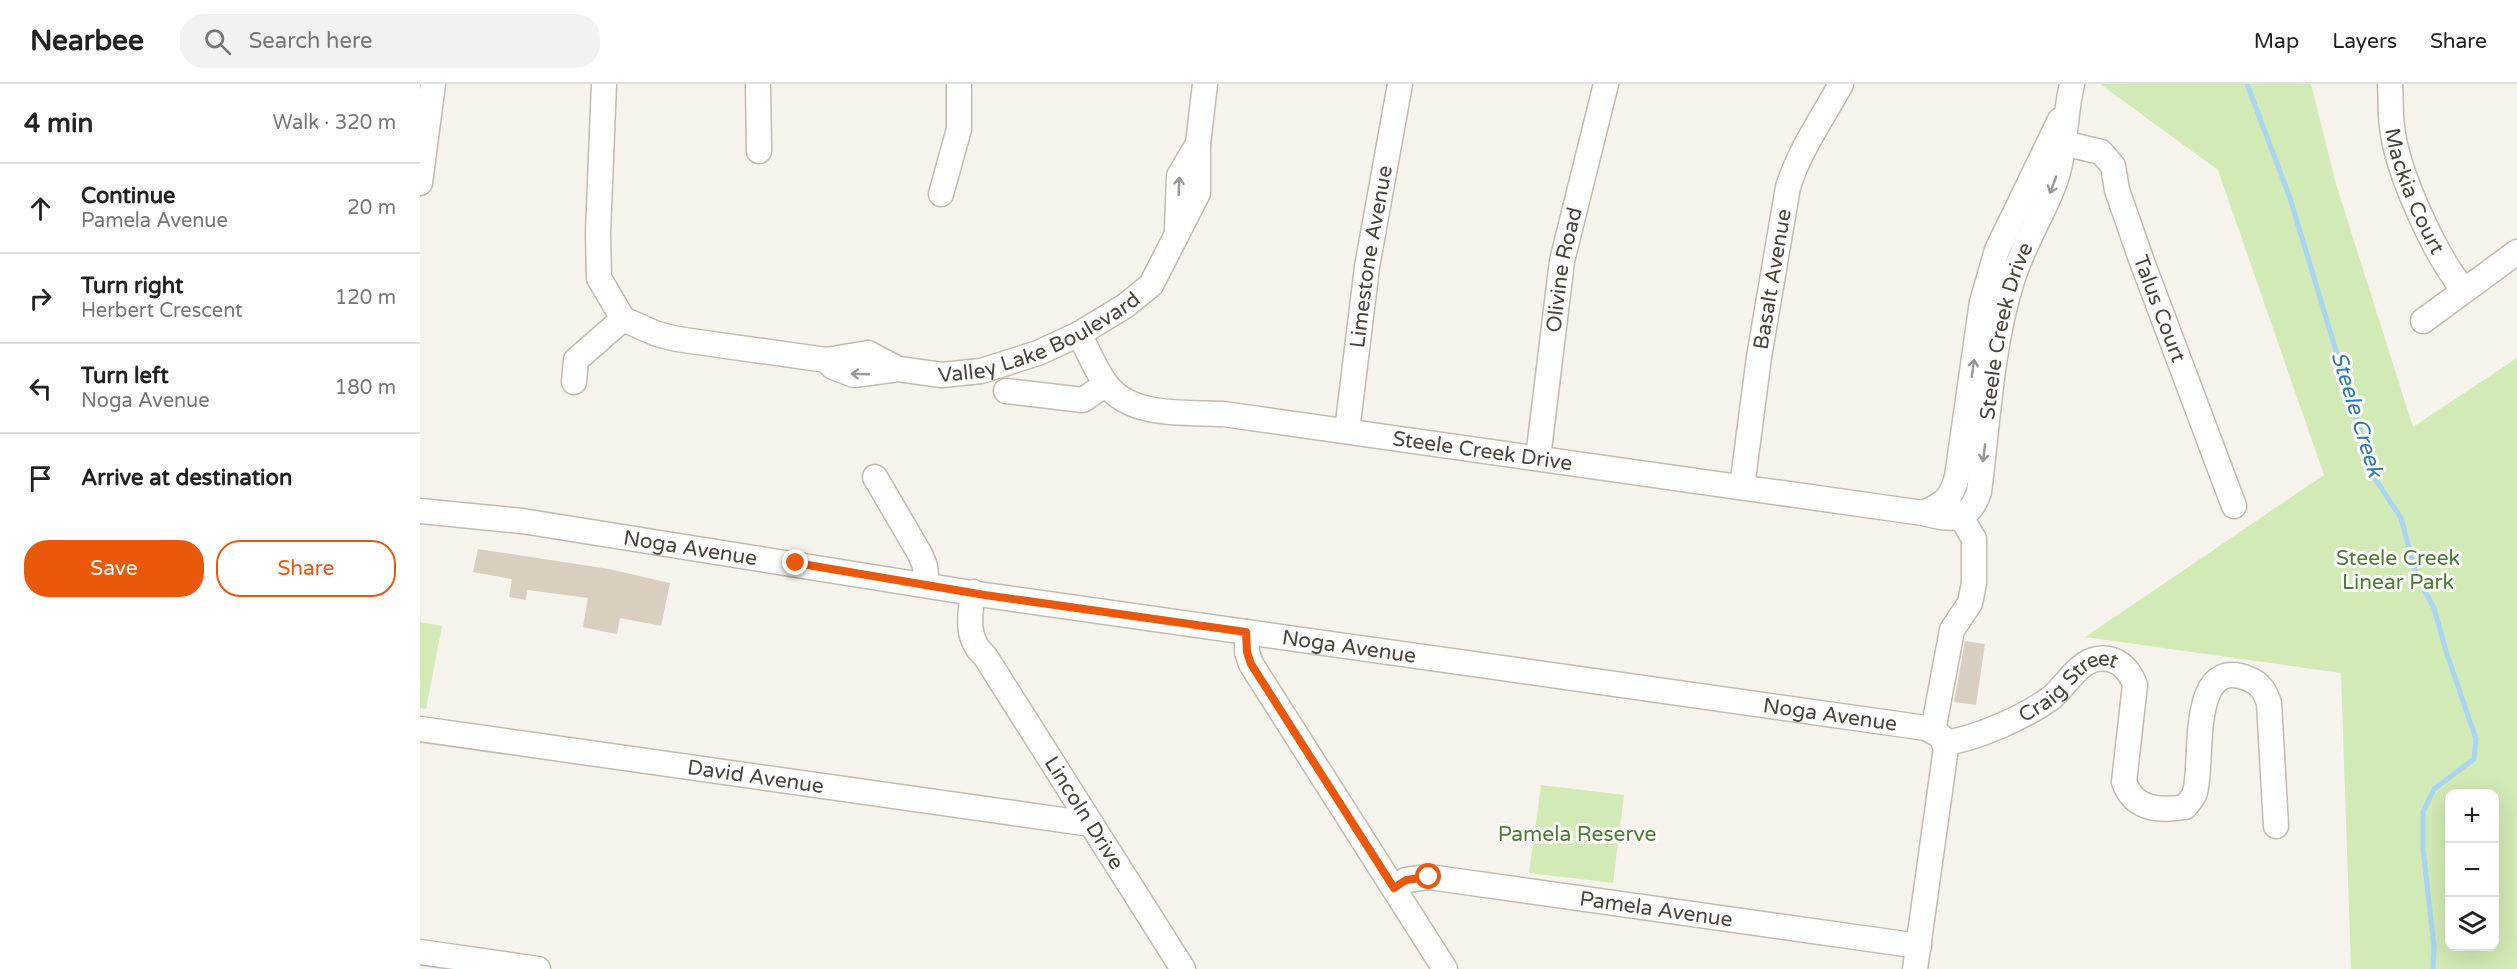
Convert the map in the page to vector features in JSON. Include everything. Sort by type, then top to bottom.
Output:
[{"type":"street","points":[[420,183],[433,84]]},
{"type":"street","points":[[574,382],[576,360],[623,319],[599,278],[598,233],[604,84]]},
{"type":"street","points":[[758,84],[759,151]]},
{"type":"street","points":[[941,194],[959,129],[958,84]]},
{"type":"street","name":"Valley Lake Boulevard","points":[[623,319],[657,334],[677,339],[826,360],[833,367],[854,375],[898,369],[942,375],[981,371],[1038,353],[1079,334],[1125,306],[1151,285],[1176,232],[1198,193],[1198,144],[1204,84]]},
{"type":"street","name":"Limestone Avenue","points":[[1347,431],[1368,267],[1400,84]]},
{"type":"street","name":"Olivine Road","points":[[1538,458],[1562,261],[1606,84]]},
{"type":"street","name":"Basalt Avenue","points":[[1742,487],[1759,357],[1788,188],[1795,164],[1809,136],[1841,84]]},
{"type":"street","name":"Mackia Court","points":[[2390,84],[2392,126],[2400,163],[2430,235],[2453,277],[2463,289]]},
{"type":"street","name":"Steele Creek Drive","points":[[1943,511],[1952,494],[1957,477],[1982,302],[1997,249],[2069,96]]},
{"type":"street","name":"Steele Creek Drive","points":[[1079,334],[1106,384],[1124,401],[1159,411],[1223,414],[1742,487],[1943,511],[1975,503],[1979,492],[2000,333],[2011,284],[2025,243],[2053,188],[2060,166],[2069,96]]},
{"type":"street","name":"Talus Court","points":[[2063,143],[2101,152],[2113,166],[2117,190],[2141,260],[2234,506]]},
{"type":"street","points":[[2423,321],[2463,289],[2517,252]]},
{"type":"street","points":[[1006,391],[1083,400],[1106,384]]},
{"type":"street","points":[[875,477],[926,566],[927,584]]},
{"type":"street","name":"Noga Avenue","points":[[422,510],[522,521],[979,593],[1939,737]]},
{"type":"street","points":[[1917,957],[1945,764],[1939,737],[1948,645],[1952,630],[1970,603],[1974,583],[1974,539],[1943,511]]},
{"type":"street","name":"Lincoln Drive","points":[[979,593],[970,631],[973,642],[985,656],[1183,969]]},
{"type":"street","points":[[1246,632],[1247,652],[1251,664],[1445,969]]},
{"type":"street","name":"Craig Street","points":[[1939,737],[1961,741],[1995,727],[2045,702],[2087,663],[2097,659],[2112,660],[2124,665],[2135,685],[2124,782],[2128,793],[2137,802],[2151,808],[2166,810],[2185,807],[2195,793],[2202,710],[2208,692],[2220,679],[2233,676],[2245,678],[2257,683],[2265,692],[2269,703],[2276,826]]},
{"type":"street","name":"David Avenue","points":[[420,729],[1091,824]]},
{"type":"street","name":"Pamela Avenue","points":[[1394,888],[1406,880],[1429,877],[1917,957]]},
{"type":"street","points":[[420,952],[538,969]]},
{"type":"green space","name":"Steele Creek Linear Park","points":[[2100,84],[2311,84],[2336,184],[2413,427],[2517,358],[2517,969],[2351,969],[2341,673],[2085,637],[2324,475],[2218,170]]},
{"type":"green space","points":[[420,622],[442,626],[426,709],[420,708]]},
{"type":"green space","name":"Pamela Reserve","points":[[1541,785],[1624,795],[1613,883],[1529,873]]},
{"type":"building","points":[[478,549],[609,569],[670,583],[661,626],[620,618],[617,634],[601,631],[583,627],[588,598],[527,590],[526,600],[509,597],[512,579],[473,572]]},
{"type":"building","points":[[1965,641],[1985,644],[1976,705],[1954,702]]},
{"type":"waterway","name":"Steele Creek","points":[[2247,84],[2290,198],[2374,477],[2401,518],[2416,574],[2434,608],[2476,739],[2474,759],[2434,789],[2423,812],[2423,849],[2434,947],[2433,969]]},
{"type":"route","points":[[796,563],[985,595],[1246,632],[1247,652],[1251,664],[1394,888],[1406,880],[1429,877]]}]
